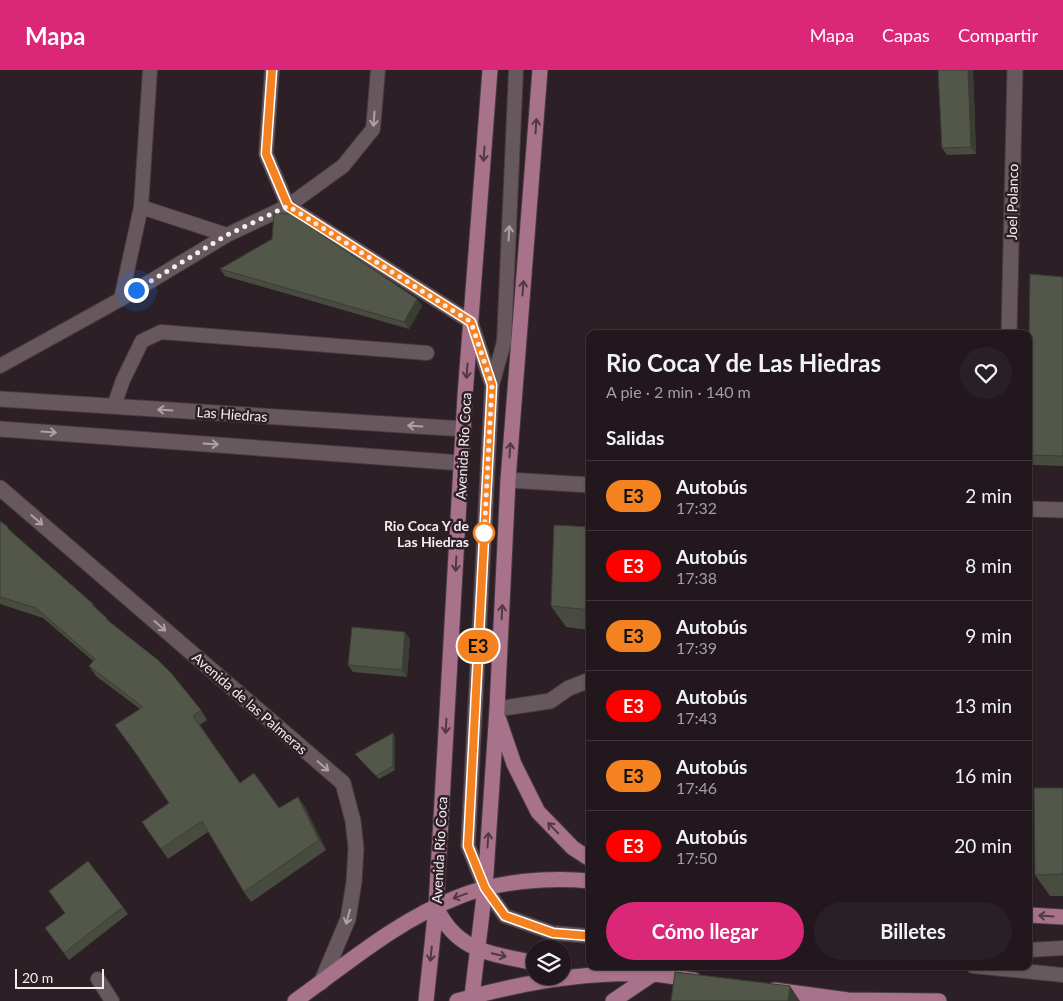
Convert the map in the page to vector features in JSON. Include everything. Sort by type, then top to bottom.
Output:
[{"type":"main road","name":"Avenida Río Coca","points":[[426,1001],[436,906],[464,430],[490,70]]},
{"type":"main road","points":[[472,996],[485,888],[497,711],[508,480],[540,70]]},
{"type":"main road","points":[[497,711],[514,764],[538,812],[573,848],[586,856]]},
{"type":"main road","points":[[295,1001],[388,934],[436,906],[460,896],[485,888],[533,880],[586,881]]},
{"type":"main road","points":[[436,906],[442,920],[463,942],[478,949],[526,961]]},
{"type":"main road","points":[[1032,915],[1063,917]]},
{"type":"main road","points":[[571,971],[591,975]]},
{"type":"main road","points":[[456,1001],[524,985],[591,975],[653,974],[711,982]]},
{"type":"main road","points":[[613,1001],[653,974]]},
{"type":"main road","points":[[760,988],[848,1000],[939,1001]]},
{"type":"street","name":"Joel Polanco","points":[[1009,330],[1015,70]]},
{"type":"street","name":"Las Hiedras","points":[[0,398],[464,430]]},
{"type":"street","points":[[0,429],[462,463]]},
{"type":"street","points":[[508,480],[586,485]]},
{"type":"street","name":"Avenida de las Palmeras","points":[[0,488],[343,783],[353,821],[356,848],[354,882],[348,919],[321,983]]},
{"type":"street","points":[[1032,509],[1063,510]]},
{"type":"street","points":[[497,711],[550,701],[569,688],[586,682]]},
{"type":"lane","points":[[121,299],[140,207],[150,70]]},
{"type":"lane","points":[[272,70],[266,154],[288,206],[471,322],[492,385]]},
{"type":"lane","points":[[0,366],[121,299],[227,235],[288,206],[343,166],[373,129],[378,70]]},
{"type":"lane","points":[[516,70],[504,342],[492,385],[468,846],[485,888],[505,916],[553,933],[586,936]]},
{"type":"lane","points":[[140,207],[227,235]]},
{"type":"lane","points":[[114,406],[123,380],[142,341],[161,332],[427,353]]},
{"type":"lane","points":[[1032,950],[1063,948]]},
{"type":"lane","points":[[1013,970],[1063,975]]},
{"type":"lane","points":[[98,979],[112,1001]]},
{"type":"building","points":[[938,70],[968,70],[971,147],[942,148]]},
{"type":"building","points":[[274,213],[291,214],[417,299],[404,322],[220,269],[272,239]]},
{"type":"building","points":[[1030,274],[1063,277],[1063,456],[1032,455],[1032,330],[1029,330]]},
{"type":"building","points":[[0,521],[93,604],[106,619],[158,660],[171,673],[201,710],[193,716],[240,783],[254,773],[279,808],[298,797],[319,840],[244,892],[202,821],[161,849],[142,822],[169,803],[115,725],[143,707],[89,666],[95,659],[36,608],[0,597]]},
{"type":"building","points":[[554,525],[586,527],[586,610],[551,606]]},
{"type":"building","points":[[352,627],[405,632],[402,670],[348,665]]},
{"type":"building","points":[[393,733],[393,766],[376,776],[355,754]]},
{"type":"building","points":[[1034,788],[1063,788],[1063,874],[1035,875]]},
{"type":"building","points":[[88,861],[123,907],[64,953],[45,928],[65,913],[49,891]]},
{"type":"building","points":[[675,972],[790,986],[788,1001],[671,1001]]},
{"type":"bus line","name":"E3","points":[[272,70],[266,154],[288,206],[471,322],[492,385],[468,846],[485,888],[505,916],[553,933],[586,936]]},
{"type":"place","name":"Rio Coca Y de Las Hiedras","points":[[484,533]]},
{"type":"route","points":[[136,290],[227,235],[288,206],[471,322],[492,385],[484,538],[484,533]]}]
